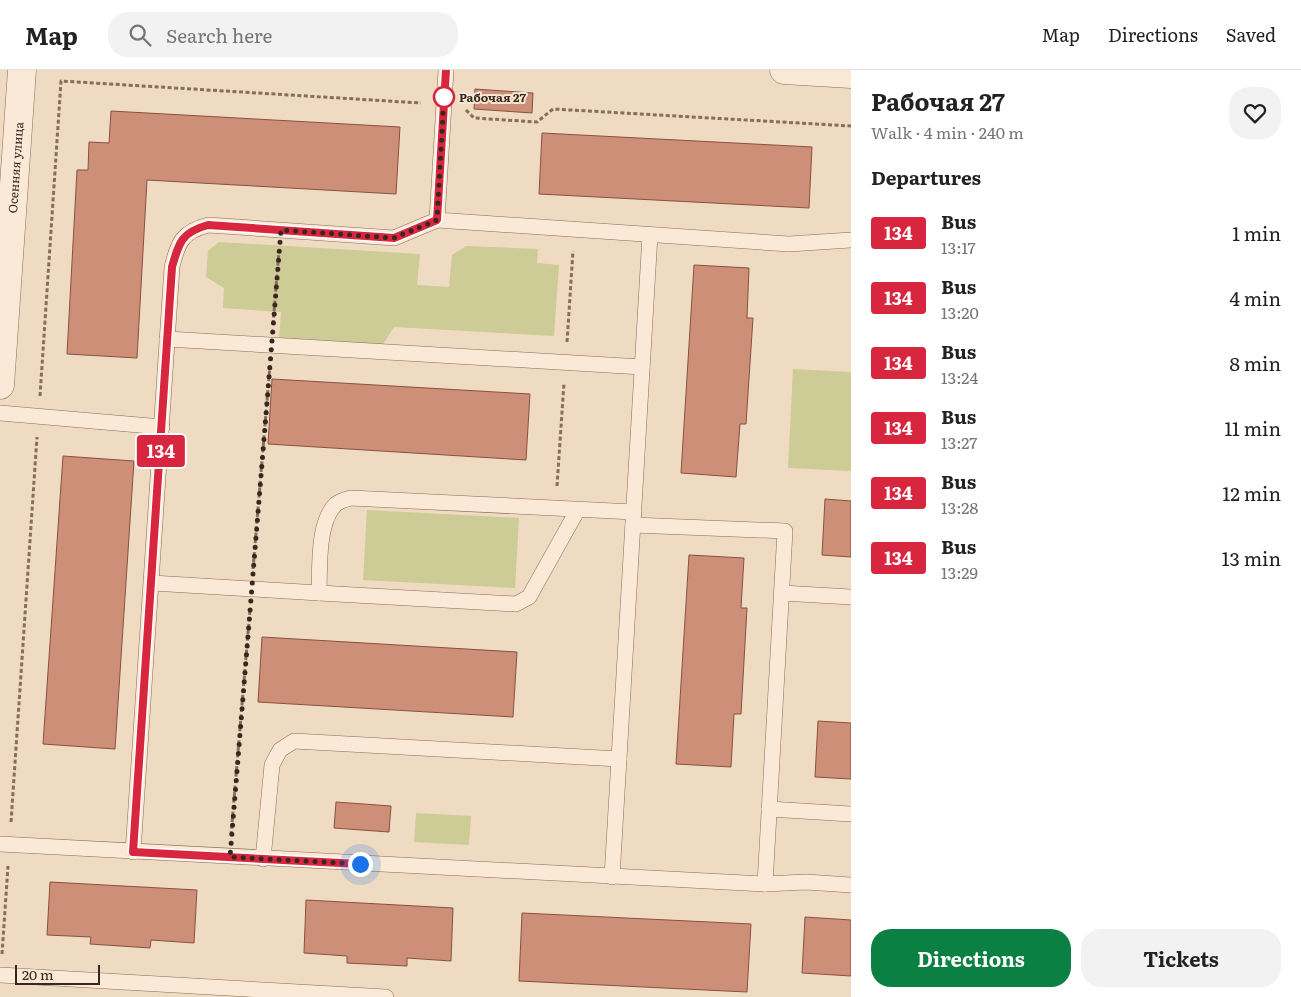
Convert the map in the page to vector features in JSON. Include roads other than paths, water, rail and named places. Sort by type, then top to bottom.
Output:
[{"type":"street","name":"Осенняя улица","points":[[0,385],[22,70]]},
{"type":"street","points":[[784,70],[851,74]]},
{"type":"lane","points":[[437,220],[446,70]]},
{"type":"lane","points":[[133,852],[172,267],[178,245],[191,229],[208,225],[394,238],[437,220],[789,244],[851,240]]},
{"type":"lane","points":[[612,877],[650,235]]},
{"type":"lane","points":[[167,339],[642,367]]},
{"type":"lane","points":[[0,413],[162,427]]},
{"type":"lane","points":[[319,593],[322,533],[329,515],[337,503],[351,498],[577,511],[634,518],[785,531],[765,884]]},
{"type":"lane","points":[[152,583],[516,604],[529,597],[577,511]]},
{"type":"lane","points":[[782,593],[851,597]]},
{"type":"lane","points":[[263,858],[272,765],[280,750],[294,741],[619,758]]},
{"type":"lane","points":[[769,809],[851,814]]},
{"type":"lane","points":[[5,844],[612,877],[765,884],[806,882],[851,885]]},
{"type":"lane","points":[[0,976],[264,994],[386,997]]},
{"type":"place","name":"Рабочая 27","points":[[444,97]]}]
